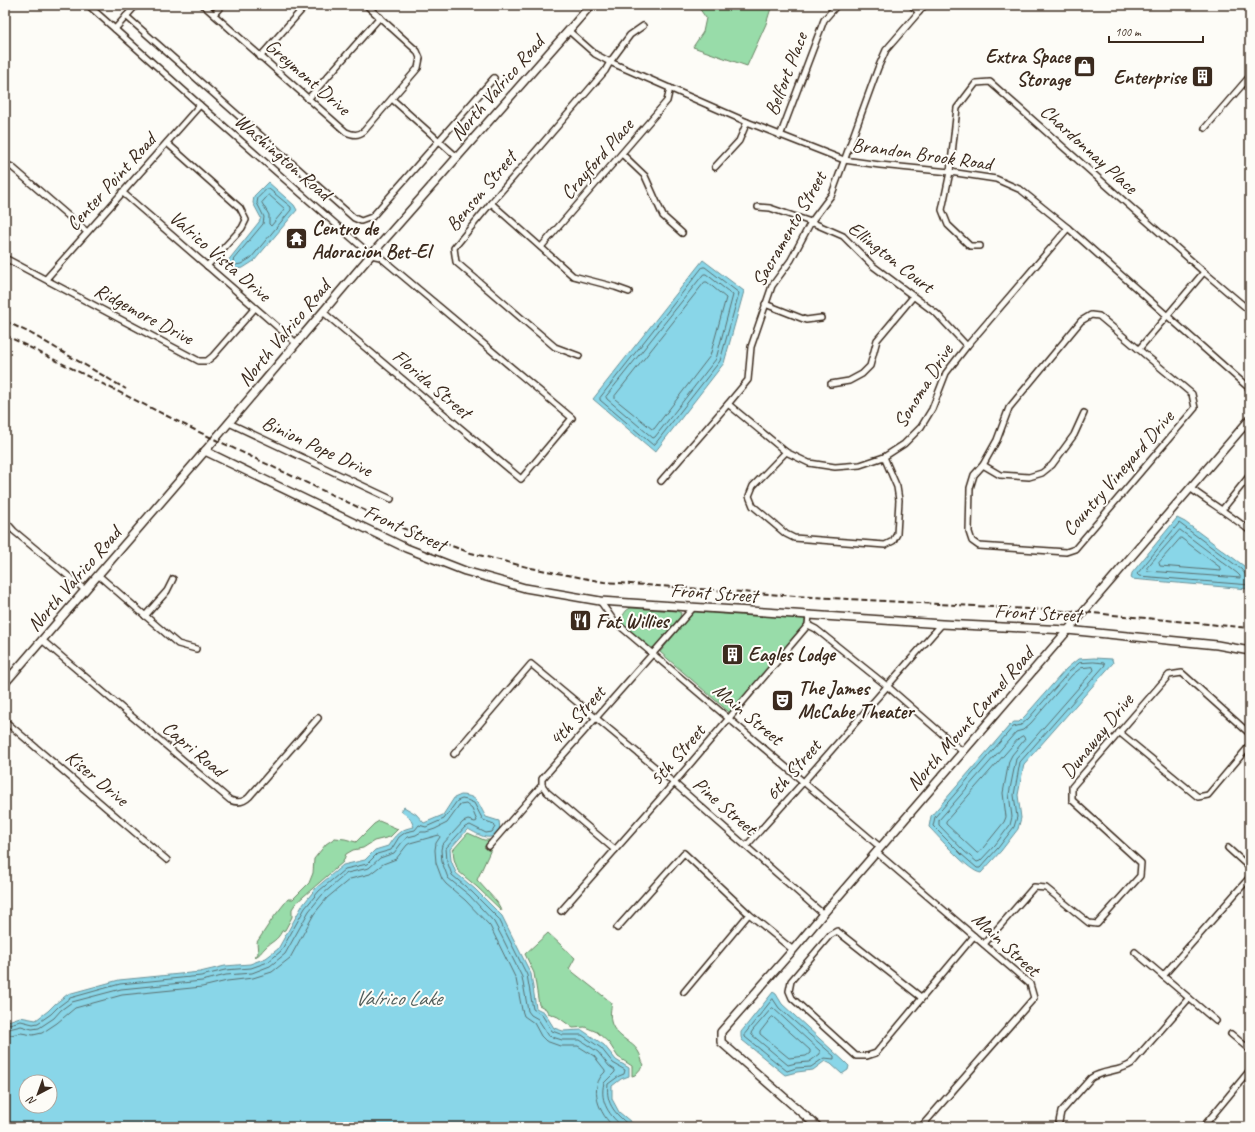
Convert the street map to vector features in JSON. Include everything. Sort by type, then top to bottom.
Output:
[{"type":"street","name":"Washington Road","points":[[88,5],[371,255],[380,257],[572,418],[521,479]]},
{"type":"street","points":[[115,29],[136,5]]},
{"type":"street","name":"Greymont Drive","points":[[203,5],[346,132],[353,135],[360,134],[392,99]]},
{"type":"street","points":[[214,14],[222,5]]},
{"type":"street","points":[[260,57],[306,5]]},
{"type":"street","points":[[366,5],[417,52],[420,58],[418,68],[392,99],[438,142],[457,157]]},
{"type":"street","name":"North Valrico Road","points":[[5,683],[229,423],[371,255],[591,5]]},
{"type":"street","name":"Belfort Place","points":[[780,136],[824,20],[837,5]]},
{"type":"street","points":[[911,5],[919,12]]},
{"type":"street","name":"Sacramento Street","points":[[661,481],[748,380],[751,347],[772,286],[791,260],[811,222],[832,194],[886,50],[925,5]]},
{"type":"street","points":[[126,16],[354,218],[362,221],[372,217],[494,78]]},
{"type":"street","points":[[308,99],[380,17]]},
{"type":"street","name":"Benson Street","points":[[579,356],[554,347],[456,262],[454,248],[605,71],[630,35],[643,26]]},
{"type":"street","name":"Brandon Brook Road","points":[[569,30],[595,54],[610,62],[780,136],[844,160],[950,172],[996,179],[1021,190],[1068,228],[1250,389]]},
{"type":"street","points":[[1205,128],[1250,76]]},
{"type":"street","name":"Chardonnay Place","points":[[980,246],[970,246],[948,225],[942,210],[950,172],[957,108],[976,83],[990,82],[1250,311]]},
{"type":"street","name":"Crayford Place","points":[[541,247],[667,101],[670,88]]},
{"type":"street","name":"Center Point Road","points":[[46,280],[200,105]]},
{"type":"street","points":[[715,166],[738,141],[747,122]]},
{"type":"street","points":[[167,143],[240,208],[246,220],[242,228],[207,266]]},
{"type":"street","points":[[622,154],[645,176],[663,216],[682,233]]},
{"type":"street","points":[[5,164],[12,167],[87,232]]},
{"type":"street","name":"Valrico Vista Drive","points":[[122,192],[296,343]]},
{"type":"street","points":[[491,203],[573,276],[615,286],[629,292]]},
{"type":"street","name":"Ellington Court","points":[[758,207],[770,208],[811,222],[843,236],[873,266],[938,314],[968,346]]},
{"type":"street","name":"Sonoma Drive","points":[[728,404],[786,452],[809,463],[835,467],[860,465],[884,458],[904,444],[921,427],[932,409],[946,373],[1068,228]]},
{"type":"street","name":"Ridgemore Drive","points":[[5,258],[199,362],[206,361],[213,356],[255,308]]},
{"type":"street","points":[[1139,349],[1204,272]]},
{"type":"street","points":[[831,384],[849,381],[862,374],[870,366],[877,340],[914,296]]},
{"type":"street","points":[[765,304],[806,320],[820,318]]},
{"type":"street","name":"Florida Street","points":[[323,312],[521,479]]},
{"type":"street","name":"Country Vineyard Drive","points":[[1091,315],[1099,316],[1139,349],[1192,394],[1195,408],[1075,549],[1066,552],[978,546],[972,541],[969,532],[970,488],[974,475],[983,466],[997,440],[1009,408],[1081,320],[1091,315]]},
{"type":"street","points":[[983,466],[1000,474],[1029,477],[1042,472],[1052,465],[1074,435],[1084,413]]},
{"type":"street","name":"North Mount Carmel Road","points":[[818,1127],[721,1042],[721,1032],[1250,419]]},
{"type":"street","name":"Binion Pope Drive","points":[[229,423],[391,499]]},
{"type":"street","name":"Front Street","points":[[205,451],[406,548],[464,571],[525,588],[600,601],[942,624],[1068,630],[1217,645],[1250,651]]},
{"type":"street","points":[[786,452],[753,486],[749,496],[753,506],[786,534],[794,538],[885,545],[893,541],[897,534],[900,500],[897,487],[884,458]]},
{"type":"street","points":[[1222,510],[1250,475]]},
{"type":"street","points":[[1190,488],[1240,522],[1250,531]]},
{"type":"street","points":[[5,522],[84,590]]},
{"type":"street","points":[[98,575],[178,644],[196,649]]},
{"type":"street","points":[[145,616],[167,591],[173,579]]},
{"type":"street","name":"Main Street","points":[[600,601],[614,621],[804,782],[974,936],[1030,984],[1034,998],[921,1127]]},
{"type":"street","name":"4th Street","points":[[489,846],[542,785],[542,779],[693,608]]},
{"type":"street","points":[[809,615],[808,625],[816,629],[887,686],[962,752]]},
{"type":"street","name":"6th Street","points":[[746,846],[942,624]]},
{"type":"street","name":"5th Street","points":[[561,911],[674,783],[808,625]]},
{"type":"street","name":"Capri Road","points":[[42,640],[230,800],[236,802],[246,800],[250,797],[318,718]]},
{"type":"street","name":"Pine Street","points":[[454,754],[531,664],[674,783],[823,914]]},
{"type":"street","name":"Dunaway Drive","points":[[984,944],[1034,887],[1046,888],[1089,923],[1097,924],[1140,876],[1141,863],[1072,800],[1072,787],[1168,675],[1182,673],[1250,734]]},
{"type":"street","name":"Kiser Drive","points":[[5,721],[167,860]]},
{"type":"street","points":[[1119,732],[1198,797],[1208,795],[1250,745]]},
{"type":"street","points":[[542,785],[547,792],[615,850]]},
{"type":"street","points":[[1228,848],[1250,868]]},
{"type":"street","points":[[617,928],[684,853],[749,914],[793,950]]},
{"type":"street","points":[[1163,976],[1250,876]]},
{"type":"street","points":[[684,992],[749,914]]},
{"type":"street","points":[[922,998],[837,931],[830,935],[791,981],[789,991],[792,998],[856,1056],[867,1056],[876,1053],[974,936]]},
{"type":"street","points":[[1135,952],[1216,1021]]},
{"type":"street","points":[[1058,1127],[1061,1112],[1091,1078],[1131,1064],[1189,998]]},
{"type":"street","points":[[1231,1034],[1250,1050]]},
{"type":"street","points":[[1203,1127],[1250,1070]]},
{"type":"green space","points":[[697,5],[772,5],[766,24],[747,66],[693,47],[703,32],[706,18]]},
{"type":"green space","points":[[631,608],[677,611],[681,613],[680,617],[653,648],[639,641],[625,628],[621,620],[627,610]]},
{"type":"green space","points":[[694,611],[806,619],[803,627],[730,713],[660,652]]},
{"type":"green space","points":[[379,821],[398,829],[390,837],[374,841],[363,848],[353,850],[346,854],[343,862],[296,903],[292,909],[292,917],[285,930],[282,931],[276,939],[255,957],[254,956],[258,954],[257,942],[273,918],[288,899],[293,899],[309,883],[313,873],[314,859],[326,844],[335,838],[356,842]]},
{"type":"green space","points":[[468,833],[484,840],[490,840],[484,847],[489,851],[492,847],[477,880],[497,902],[502,911],[458,871],[453,850]]},
{"type":"green space","points":[[548,933],[575,958],[569,969],[612,1003],[610,1015],[614,1028],[637,1049],[644,1065],[635,1075],[632,1076],[632,1066],[618,1057],[609,1043],[597,1032],[585,1027],[573,1028],[558,1017],[548,1013],[546,1009],[539,1005],[534,973],[525,954]]},
{"type":"water","points":[[268,182],[294,205],[297,210],[254,261],[243,268],[234,269],[227,262],[259,222],[261,218],[253,203],[254,196]]},
{"type":"water","points":[[703,260],[744,291],[724,363],[655,452],[593,399]]},
{"type":"water","points":[[1177,518],[1185,522],[1244,566],[1250,573],[1250,588],[1131,579],[1132,573]]},
{"type":"water","points":[[1078,659],[1112,659],[1113,663],[1024,764],[1018,795],[1021,818],[1018,829],[981,873],[969,867],[929,827],[931,816],[1010,725],[1014,722],[1019,722],[1025,716],[1066,669]]},
{"type":"water","name":"Valrico Lake","points":[[461,795],[475,799],[486,817],[499,821],[499,830],[493,836],[482,836],[468,829],[450,849],[451,860],[456,873],[475,889],[502,916],[531,974],[536,1008],[544,1012],[554,1028],[563,1031],[582,1030],[604,1045],[616,1060],[629,1068],[629,1076],[621,1079],[612,1086],[612,1099],[619,1112],[637,1127],[613,1127],[611,1125],[606,1127],[5,1127],[5,1022],[20,1017],[36,1020],[68,994],[119,980],[200,972],[225,966],[250,964],[266,958],[278,949],[302,906],[316,888],[343,865],[365,860],[375,850],[388,846],[401,831],[414,827],[410,818],[401,811],[404,807],[416,814],[424,823],[443,815],[454,798]]},
{"type":"water","points":[[773,992],[782,1004],[849,1066],[848,1070],[842,1074],[831,1064],[825,1061],[813,1070],[785,1075],[742,1040],[741,1032]]},
{"type":"railway","points":[[5,321],[30,333],[126,389]]},
{"type":"railway","points":[[5,335],[197,431],[402,528],[471,553],[531,568],[604,582],[796,596],[1082,612],[1250,628]]},
{"type":"place","name":"Extra Space Storage","points":[[1085,67]]},
{"type":"place","name":"Enterprise","points":[[1202,77]]},
{"type":"place","name":"Centro de Adoracion Bet-El","points":[[297,239]]},
{"type":"place","name":"Fat Willies","points":[[581,621]]},
{"type":"place","name":"Eagles Lodge","points":[[732,654]]},
{"type":"place","name":"The James McCabe Theater","points":[[782,700]]}]
